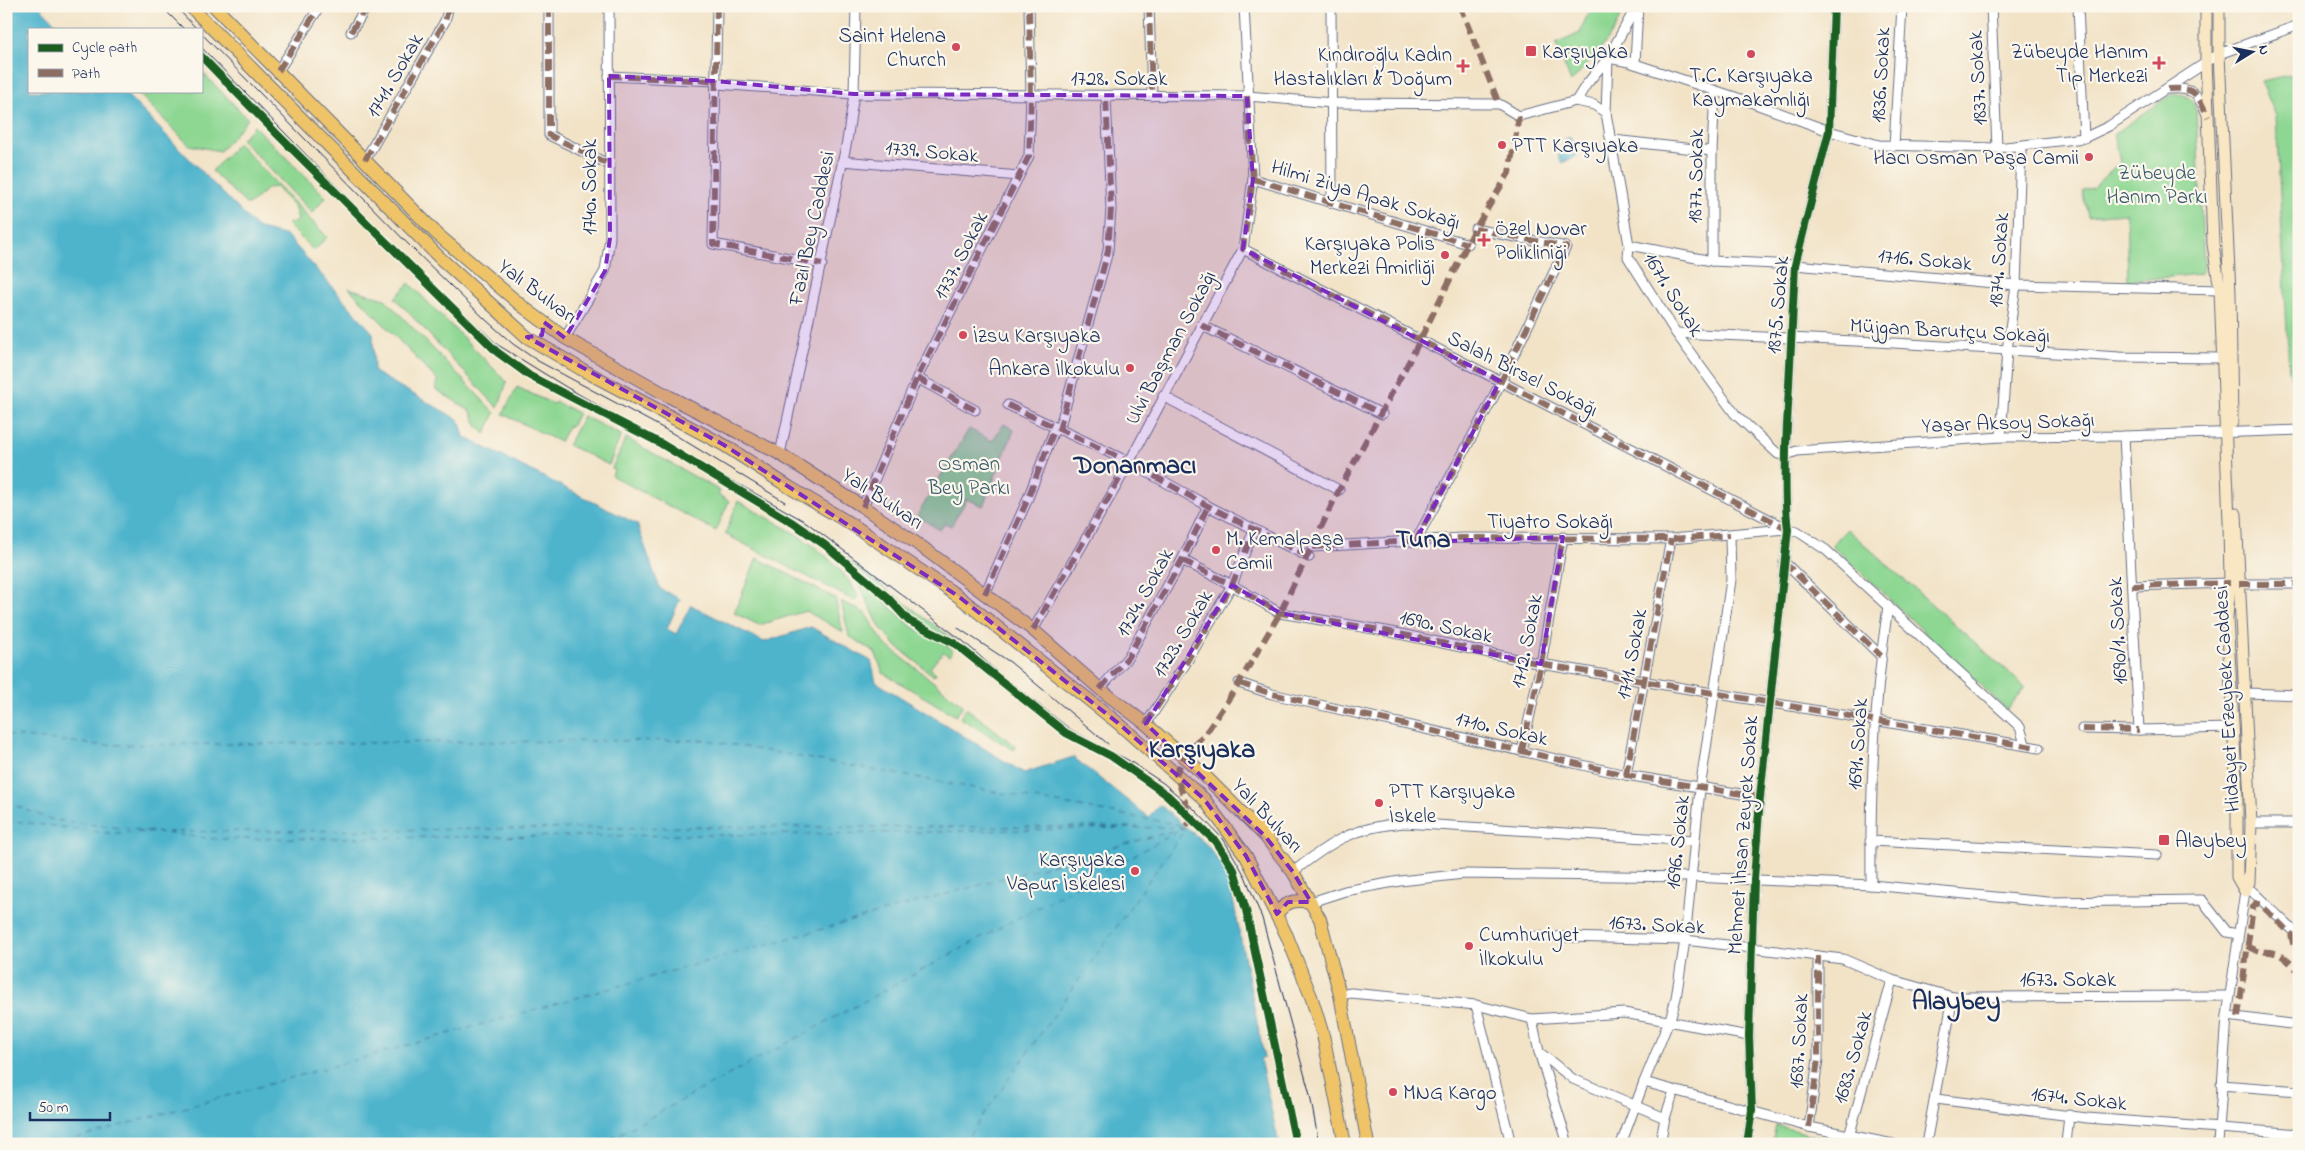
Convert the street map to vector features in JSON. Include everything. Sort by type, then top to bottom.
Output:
[{"type":"main road","name":"Yalı Bulvarı","points":[[190,6],[440,258],[527,338],[724,445],[856,527],[958,596],[1118,723],[1204,799],[1246,856],[1279,918],[1312,999],[1322,1035],[1345,1144]]},
{"type":"main road","name":"Yalı Bulvarı","points":[[214,6],[437,234],[492,282],[565,338],[670,397],[780,454],[863,507],[1033,630],[1100,689],[1146,724],[1202,773],[1265,836],[1293,872],[1312,902],[1326,935],[1340,995],[1368,1144]]},
{"type":"main road","name":"Hidayet Erzeybek Caddesi","points":[[2206,6],[2206,61],[2213,244],[2220,290],[2222,358],[2229,431]]},
{"type":"main road","name":"Hidayet Erzeybek Caddesi","points":[[2219,6],[2219,54],[2230,294],[2229,431],[2235,584],[2246,693],[2251,823],[2248,882],[2245,891]]},
{"type":"main road","points":[[527,338],[542,332],[544,322]]},
{"type":"main road","name":"1740. Sokak","points":[[556,355],[565,338]]},
{"type":"main road","points":[[581,369],[586,357],[592,352]]},
{"type":"main road","name":"Hidayet Erzeybek Caddesi","points":[[2235,584],[2227,618],[2237,794],[2237,877],[2245,891]]},
{"type":"main road","points":[[1279,918],[1288,902],[1298,900],[1312,902]]},
{"type":"street","points":[[278,71],[320,6]]},
{"type":"street","points":[[351,32],[367,6]]},
{"type":"street","name":"1741. Sokak","points":[[366,160],[445,21],[449,6]]},
{"type":"street","points":[[549,6],[549,135],[610,165]]},
{"type":"street","name":"1740. Sokak","points":[[565,338],[605,271],[610,238],[609,6]]},
{"type":"street","points":[[717,6],[713,244],[822,264]]},
{"type":"street","name":"Fazıl Bey Caddesi","points":[[780,454],[822,264],[854,94],[856,6]]},
{"type":"street","name":"1737. Sokak","points":[[863,507],[917,378],[1029,156],[1031,95],[1029,6]]},
{"type":"street","points":[[1149,6],[1152,96]]},
{"type":"street","points":[[1243,249],[1253,179],[1247,96],[1244,6]]},
{"type":"street","points":[[1331,6],[1333,103],[1332,202]]},
{"type":"street","points":[[1632,6],[1632,63]]},
{"type":"street","points":[[1632,63],[1638,6]]},
{"type":"street","name":"1875. Sokak","points":[[1788,529],[1785,504],[1788,471],[1786,455],[1795,265],[1829,132],[1834,6]]},
{"type":"street","name":"1836. Sokak","points":[[1894,146],[1902,6]]},
{"type":"street","name":"1837. Sokak","points":[[1991,6],[1997,148]]},
{"type":"street","points":[[2078,6],[2084,138]]},
{"type":"street","points":[[1606,113],[1594,105],[1576,101],[1586,85],[1608,58],[1631,16]]},
{"type":"street","points":[[1608,58],[1632,63],[1753,103],[1829,132],[1879,145],[1997,148],[2084,138],[2109,126],[2219,54],[2299,25]]},
{"type":"street","name":"1671. Sokak","points":[[1608,58],[1606,113],[1629,245],[1628,257],[1676,333],[1735,414],[1778,454],[1786,455]]},
{"type":"street","name":"1728. Sokak","points":[[609,76],[716,82],[854,94],[1247,96],[1333,103],[1499,104],[1519,116],[1576,101]]},
{"type":"street","points":[[2168,89],[2185,88],[2194,93],[2201,102],[2208,117]]},
{"type":"street","name":"1877. Sokak","points":[[1712,261],[1712,151],[1715,91]]},
{"type":"street","points":[[985,594],[1057,429],[1108,251],[1111,209],[1106,96]]},
{"type":"street","points":[[1609,134],[1613,140],[1712,151]]},
{"type":"street","name":"1874. Sokak","points":[[2001,437],[2007,350],[2016,285],[2021,151],[2017,146]]},
{"type":"street","name":"1739. Sokak","points":[[842,161],[1019,176]]},
{"type":"street","name":"Hilmi Ziya Apak Sokağı","points":[[1253,179],[1468,244]]},
{"type":"street","points":[[1415,542],[1500,381],[1566,246],[1475,229]]},
{"type":"street","name":"1716. Sokak","points":[[1629,245],[1712,261],[1795,265],[2016,285],[2220,290]]},
{"type":"street","name":"Ulvi Başman Sokağı","points":[[1033,630],[1129,462],[1243,249]]},
{"type":"street","name":"Salah Birsel Sokağı","points":[[1243,249],[1788,529],[1797,531],[1826,550],[2020,727],[2025,744]]},
{"type":"street","points":[[1201,325],[1382,414]]},
{"type":"street","name":"Müjgan Barutçu Sokağı","points":[[1676,333],[2120,357],[2222,358]]},
{"type":"street","points":[[917,378],[975,410]]},
{"type":"street","points":[[1163,396],[1339,490]]},
{"type":"street","points":[[1008,405],[1129,462],[1208,506],[1308,557]]},
{"type":"street","name":"Yaşar Aksoy Sokağı","points":[[1786,455],[1797,451],[2001,437],[2124,436],[2299,430]]},
{"type":"street","name":"1690/1. Sokak","points":[[2124,436],[2139,730]]},
{"type":"street","name":"1724. Sokak","points":[[1100,689],[1128,657],[1182,560],[1208,506]]},
{"type":"street","name":"Tiyatro Sokağı","points":[[1313,547],[1461,538],[1671,539],[1788,529]]},
{"type":"street","name":"Mehmet İhsan Zeyrek Sokak","points":[[1747,1144],[1752,1110],[1749,1036],[1750,948],[1754,880],[1769,702],[1788,529]]},
{"type":"street","name":"1723. Sokak","points":[[1146,724],[1186,663],[1232,585],[1254,530]]},
{"type":"street","name":"1696. Sokak","points":[[1621,1144],[1671,1016],[1676,998],[1692,876],[1700,788],[1730,580],[1730,535]]},
{"type":"street","name":"1712. Sokak","points":[[1522,751],[1541,664],[1563,538]]},
{"type":"street","name":"1711. Sokak","points":[[1626,775],[1671,539]]},
{"type":"street","name":"1690. Sokak","points":[[1182,560],[1232,585],[1280,613],[1386,631],[1541,664],[2025,744],[2039,748]]},
{"type":"street","points":[[1784,562],[1881,656]]},
{"type":"street","points":[[2132,586],[2299,584]]},
{"type":"street","name":"1691. Sokak","points":[[1871,885],[1870,810],[1881,656],[1888,606]]},
{"type":"street","name":"1710. Sokak","points":[[1238,683],[1272,694],[1626,775],[1760,797]]},
{"type":"street","points":[[2246,693],[2299,695]]},
{"type":"street","points":[[2082,729],[2233,728]]},
{"type":"street","points":[[2251,823],[2299,823]]},
{"type":"street","points":[[1293,872],[1344,836],[1364,828],[1396,824],[1530,830],[1694,841]]},
{"type":"street","points":[[1870,842],[2157,855]]},
{"type":"street","points":[[1312,902],[1345,891],[1464,874],[1692,876],[1871,885],[2048,902],[2202,900],[2227,932],[2238,934]]},
{"type":"street","points":[[2218,1144],[2221,1084],[2230,996],[2245,891],[2252,891],[2294,931],[2299,930]]},
{"type":"street","name":"1673. Sokak","points":[[1524,936],[1684,940],[1843,959],[1892,980],[1953,997],[2230,996]]},
{"type":"street","name":"1687. Sokak","points":[[1809,1127],[1818,1059],[1818,956]]},
{"type":"street","name":"1683. Sokak","points":[[1847,1144],[1848,1134],[1892,980]]},
{"type":"street","points":[[1340,995],[1351,994],[1476,1005],[1532,1019],[1624,1013],[1749,1036]]},
{"type":"street","points":[[1926,1144],[1936,1099],[1953,997]]},
{"type":"street","points":[[1476,1005],[1511,1144]]},
{"type":"street","points":[[2228,1016],[2299,1025]]},
{"type":"street","points":[[1532,1019],[1568,1144]]},
{"type":"street","points":[[1540,1052],[1573,1079],[1665,1118]]},
{"type":"street","points":[[1644,1082],[1809,1127],[1893,1144]]},
{"type":"street","points":[[2221,1084],[2299,1091]]},
{"type":"street","points":[[1660,1144],[1665,1118],[1674,1091]]},
{"type":"street","name":"1674. Sokak","points":[[1936,1099],[2069,1115],[2299,1134]]},
{"type":"street","points":[[2066,1144],[2069,1115]]},
{"type":"highlighted area","points":[[609,76],[715,81],[854,94],[1247,96],[1253,179],[1243,249],[1500,381],[1415,542],[1563,537],[1541,664],[1280,613],[1232,585],[1146,724],[1265,836],[1293,872],[1311,902],[1288,902],[1277,914],[1246,856],[1204,799],[1118,723],[958,596],[724,445],[527,337],[542,335],[544,322],[565,338],[605,271],[610,238]]},
{"type":"green space","points":[[1596,6],[1623,6],[1620,17],[1609,38],[1571,82],[1556,44],[1580,33],[1586,18]]},
{"type":"green space","points":[[202,72],[248,119],[220,151],[189,145],[137,92],[202,92]]},
{"type":"green space","points":[[2299,73],[2299,391],[2294,391],[2289,371],[2276,116],[2261,81]]},
{"type":"green space","name":"Zübeyde Hanım Parkı","points":[[2172,94],[2181,94],[2188,97],[2196,111],[2204,268],[2200,274],[2128,281],[2126,213],[2088,216],[2082,190],[2092,188],[2120,162],[2114,134]]},
{"type":"green space","points":[[254,126],[326,197],[312,213],[241,139]]},
{"type":"green space","points":[[238,143],[327,237],[314,251],[287,224],[296,222],[298,219],[294,206],[275,187],[268,188],[250,204],[246,204],[212,171]]},
{"type":"green space","points":[[409,283],[507,382],[498,408],[395,298]]},
{"type":"green space","points":[[349,288],[385,299],[495,413],[485,434],[478,427],[471,411],[435,389],[438,381]]},
{"type":"green space","points":[[517,387],[553,404],[556,402],[578,413],[571,427],[568,426],[560,442],[503,414]]},
{"type":"green space","points":[[583,416],[621,435],[609,465],[568,445]]},
{"type":"green space","name":"Osman Bey Parkı","points":[[1004,424],[1014,430],[983,506],[967,499],[951,526],[945,523],[940,530],[917,516],[969,429],[992,441]]},
{"type":"green space","points":[[626,438],[720,491],[718,495],[729,501],[716,531],[612,476],[614,470],[612,468]]},
{"type":"green space","points":[[738,501],[789,530],[821,552],[848,579],[858,596],[855,601],[725,534]]},
{"type":"green space","points":[[1847,529],[2025,687],[2007,710],[1832,545]]},
{"type":"green space","points":[[836,551],[954,640],[917,623],[899,604]]},
{"type":"green space","points":[[757,558],[835,598],[843,632],[806,611],[759,625],[734,613]]},
{"type":"green space","points":[[842,563],[908,623],[953,650],[949,656],[943,652],[930,668],[936,673],[934,676],[896,646],[880,627],[857,581]]},
{"type":"green space","points":[[841,601],[865,613],[885,644],[963,705],[956,716],[883,673],[875,652],[849,636]]},
{"type":"green space","points":[[966,708],[1016,746],[1014,750],[960,718]]},
{"type":"green space","points":[[1776,1125],[1838,1142],[1837,1144],[1772,1144]]},
{"type":"water","points":[[6,6],[39,6],[60,28],[28,28],[28,92],[124,92],[257,228],[287,236],[373,333],[374,372],[459,420],[464,437],[637,524],[660,589],[680,599],[667,629],[676,634],[691,605],[764,642],[811,627],[871,661],[876,682],[1024,773],[1073,757],[1148,817],[1160,805],[1207,845],[1228,874],[1264,1057],[1260,1059],[1279,1144],[6,1144]]},
{"type":"water","points":[[1570,137],[1578,155],[1562,163],[1558,156],[1565,139]]},
{"type":"ferry route","points":[[6,735],[101,745],[706,740],[1186,826]]},
{"type":"ferry route","points":[[6,802],[53,820],[216,839],[822,834],[1183,827]]},
{"type":"ferry route","points":[[6,820],[107,833],[153,832]]},
{"type":"ferry route","points":[[167,832],[713,827],[1138,827]]},
{"type":"ferry route","points":[[55,1144],[1186,827]]},
{"type":"ferry route","points":[[601,1144],[1184,828]]},
{"type":"ferry route","points":[[963,1144],[1186,828]]},
{"type":"tram line","points":[[161,6],[183,28]]},
{"type":"tram line","points":[[175,6],[196,28]]},
{"type":"tram line","points":[[202,34],[411,247],[513,344],[538,361],[672,433],[785,502]]},
{"type":"tram line","points":[[202,48],[409,260],[498,345],[566,387],[806,522],[963,641],[1000,674],[1070,729],[1128,760],[1163,783],[1193,808],[1224,840],[1245,876],[1262,918],[1310,1095],[1319,1144]]},
{"type":"tram line","points":[[958,628],[1010,662],[1108,744]]},
{"type":"marked path","points":[[278,71],[320,6]]},
{"type":"marked path","points":[[351,32],[367,6]]},
{"type":"marked path","points":[[365,160],[445,21],[449,6]]},
{"type":"marked path","points":[[549,6],[549,135],[610,165]]},
{"type":"marked path","points":[[717,6],[713,244],[822,264]]},
{"type":"marked path","points":[[863,507],[917,378],[1029,156],[1031,95],[1029,6]]},
{"type":"marked path","points":[[1149,6],[1152,96]]},
{"type":"marked path","points":[[1458,6],[1462,11],[1499,104]]},
{"type":"marked path","points":[[609,76],[715,81]]},
{"type":"marked path","points":[[2168,89],[2184,89],[2194,93],[2201,102],[2208,117]]},
{"type":"marked path","points":[[1059,430],[1108,251],[1111,209],[1106,96]]},
{"type":"marked path","points":[[1247,96],[1253,179],[1243,249],[1788,529]]},
{"type":"marked path","points":[[1186,826],[1191,820],[1176,774],[1184,757],[1208,730],[1239,683],[1280,613],[1339,490],[1413,354],[1475,229],[1509,173],[1519,116]]},
{"type":"marked path","points":[[1253,179],[1468,244]]},
{"type":"marked path","points":[[1415,542],[1493,398],[1566,247],[1475,229]]},
{"type":"marked path","points":[[1201,325],[1382,414]]},
{"type":"marked path","points":[[917,378],[975,410]]},
{"type":"marked path","points":[[1008,405],[1129,462],[1208,506],[1309,557]]},
{"type":"marked path","points":[[985,594],[1026,503],[1055,428]]},
{"type":"marked path","points":[[1033,630],[1129,462]]},
{"type":"marked path","points":[[1100,689],[1128,657],[1182,560],[1208,506]]},
{"type":"marked path","points":[[1146,724],[1186,663],[1232,585],[1254,530]]},
{"type":"marked path","points":[[1313,547],[1461,538],[1671,539],[1730,535]]},
{"type":"marked path","points":[[1522,751],[1541,664],[1563,537]]},
{"type":"marked path","points":[[1626,775],[1671,539]]},
{"type":"marked path","points":[[1182,560],[1232,585],[1280,613],[1386,631],[1541,664],[2039,748]]},
{"type":"marked path","points":[[1784,562],[1881,656]]},
{"type":"marked path","points":[[2132,586],[2230,583]]},
{"type":"marked path","points":[[2239,584],[2299,584]]},
{"type":"marked path","points":[[1239,683],[1272,694],[1626,775],[1760,797]]},
{"type":"marked path","points":[[2082,729],[2139,730]]},
{"type":"marked path","points":[[2238,1017],[2253,907],[2256,903],[2261,905],[2291,934],[2294,948],[2299,952]]},
{"type":"marked path","points":[[2247,946],[2259,951],[2278,954],[2299,972]]},
{"type":"marked path","points":[[1809,1127],[1818,1059],[1818,956]]},
{"type":"cycle path","points":[[1747,1144],[1752,1110],[1749,1036],[1754,880],[1760,797],[1788,529],[1786,445],[1795,265],[1829,131],[1834,6]]},
{"type":"cycle path","points":[[202,57],[497,352],[530,376],[660,443],[793,523],[825,545],[887,597],[909,621],[954,643],[1066,733],[1111,756],[1167,795],[1215,841],[1234,870],[1246,910],[1296,1144]]},
{"type":"place","name":"Saint Helena Church","points":[[956,47]]},
{"type":"place","name":"Karşıyaka","points":[[1531,51]]},
{"type":"place","name":"T.C. Karşıyaka Kaymakamlığı","points":[[1751,54]]},
{"type":"place","name":"Zübeyde Hanım Tıp Merkezi","points":[[2159,63]]},
{"type":"place","name":"Kındıroğlu Kadın Hastalıkları & Doğum","points":[[1463,66]]},
{"type":"place","name":"PTT Karşıyaka","points":[[1502,145]]},
{"type":"place","name":"Hacı Osman Paşa Camii","points":[[2089,157]]},
{"type":"place","name":"Özel Novar Polikliniği","points":[[1484,240]]},
{"type":"place","name":"Karşıyaka Polis Merkezi Amirliği","points":[[1445,255]]},
{"type":"place","name":"İzsu Karşıyaka","points":[[963,335]]},
{"type":"place","name":"Ankara İlkokulu","points":[[1130,368]]},
{"type":"place","name":"M. Kemalpaşa Camii","points":[[1216,550]]},
{"type":"place","name":"PTT Karşıyaka İskele","points":[[1379,803]]},
{"type":"place","name":"Alaybey","points":[[2164,840]]},
{"type":"place","name":"Karşıyaka Vapur İskelesi","points":[[1135,871]]},
{"type":"place","name":"Cumhuriyet İlkokulu","points":[[1469,946]]},
{"type":"place","name":"MNG Kargo","points":[[1393,1092]]},
{"type":"district","name":"Donanmacı","points":[[1135,464]]},
{"type":"district","name":"Tuna","points":[[1423,538]]},
{"type":"district","name":"Karşıyaka","points":[[1202,748]]},
{"type":"district","name":"Alaybey","points":[[1956,1000]]}]
